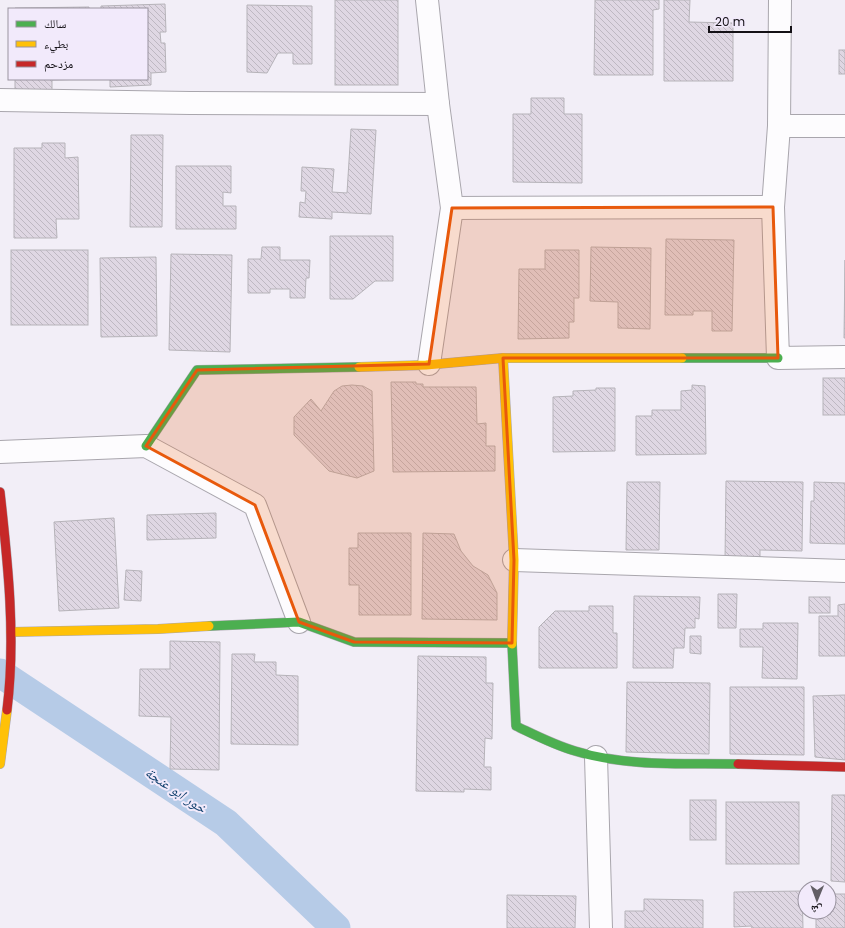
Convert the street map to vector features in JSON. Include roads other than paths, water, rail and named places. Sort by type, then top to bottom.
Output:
[{"type":"street","points":[[427,0],[438,104],[452,208],[429,364]]},
{"type":"street","points":[[778,358],[773,207],[779,126],[780,0]]},
{"type":"street","points":[[0,100],[197,103],[438,104]]},
{"type":"street","points":[[779,126],[845,126]]},
{"type":"street","points":[[452,208],[773,207]]},
{"type":"street","points":[[146,446],[197,370],[374,368],[503,358],[845,357]]},
{"type":"street","points":[[503,358],[514,560],[512,643],[516,726],[572,750],[596,757],[634,762],[845,767]]},
{"type":"street","points":[[0,452],[146,446],[255,505],[299,622]]},
{"type":"street","points":[[0,492],[7,553],[10,635],[8,699],[0,764]]},
{"type":"street","points":[[514,560],[845,571]]},
{"type":"street","points":[[10,635],[299,622],[354,642],[512,643]]},
{"type":"street","points":[[596,757],[602,928]]},
{"type":"waterway","name":"خور ابو عنجة","points":[[0,673],[226,823],[336,928]]}]
